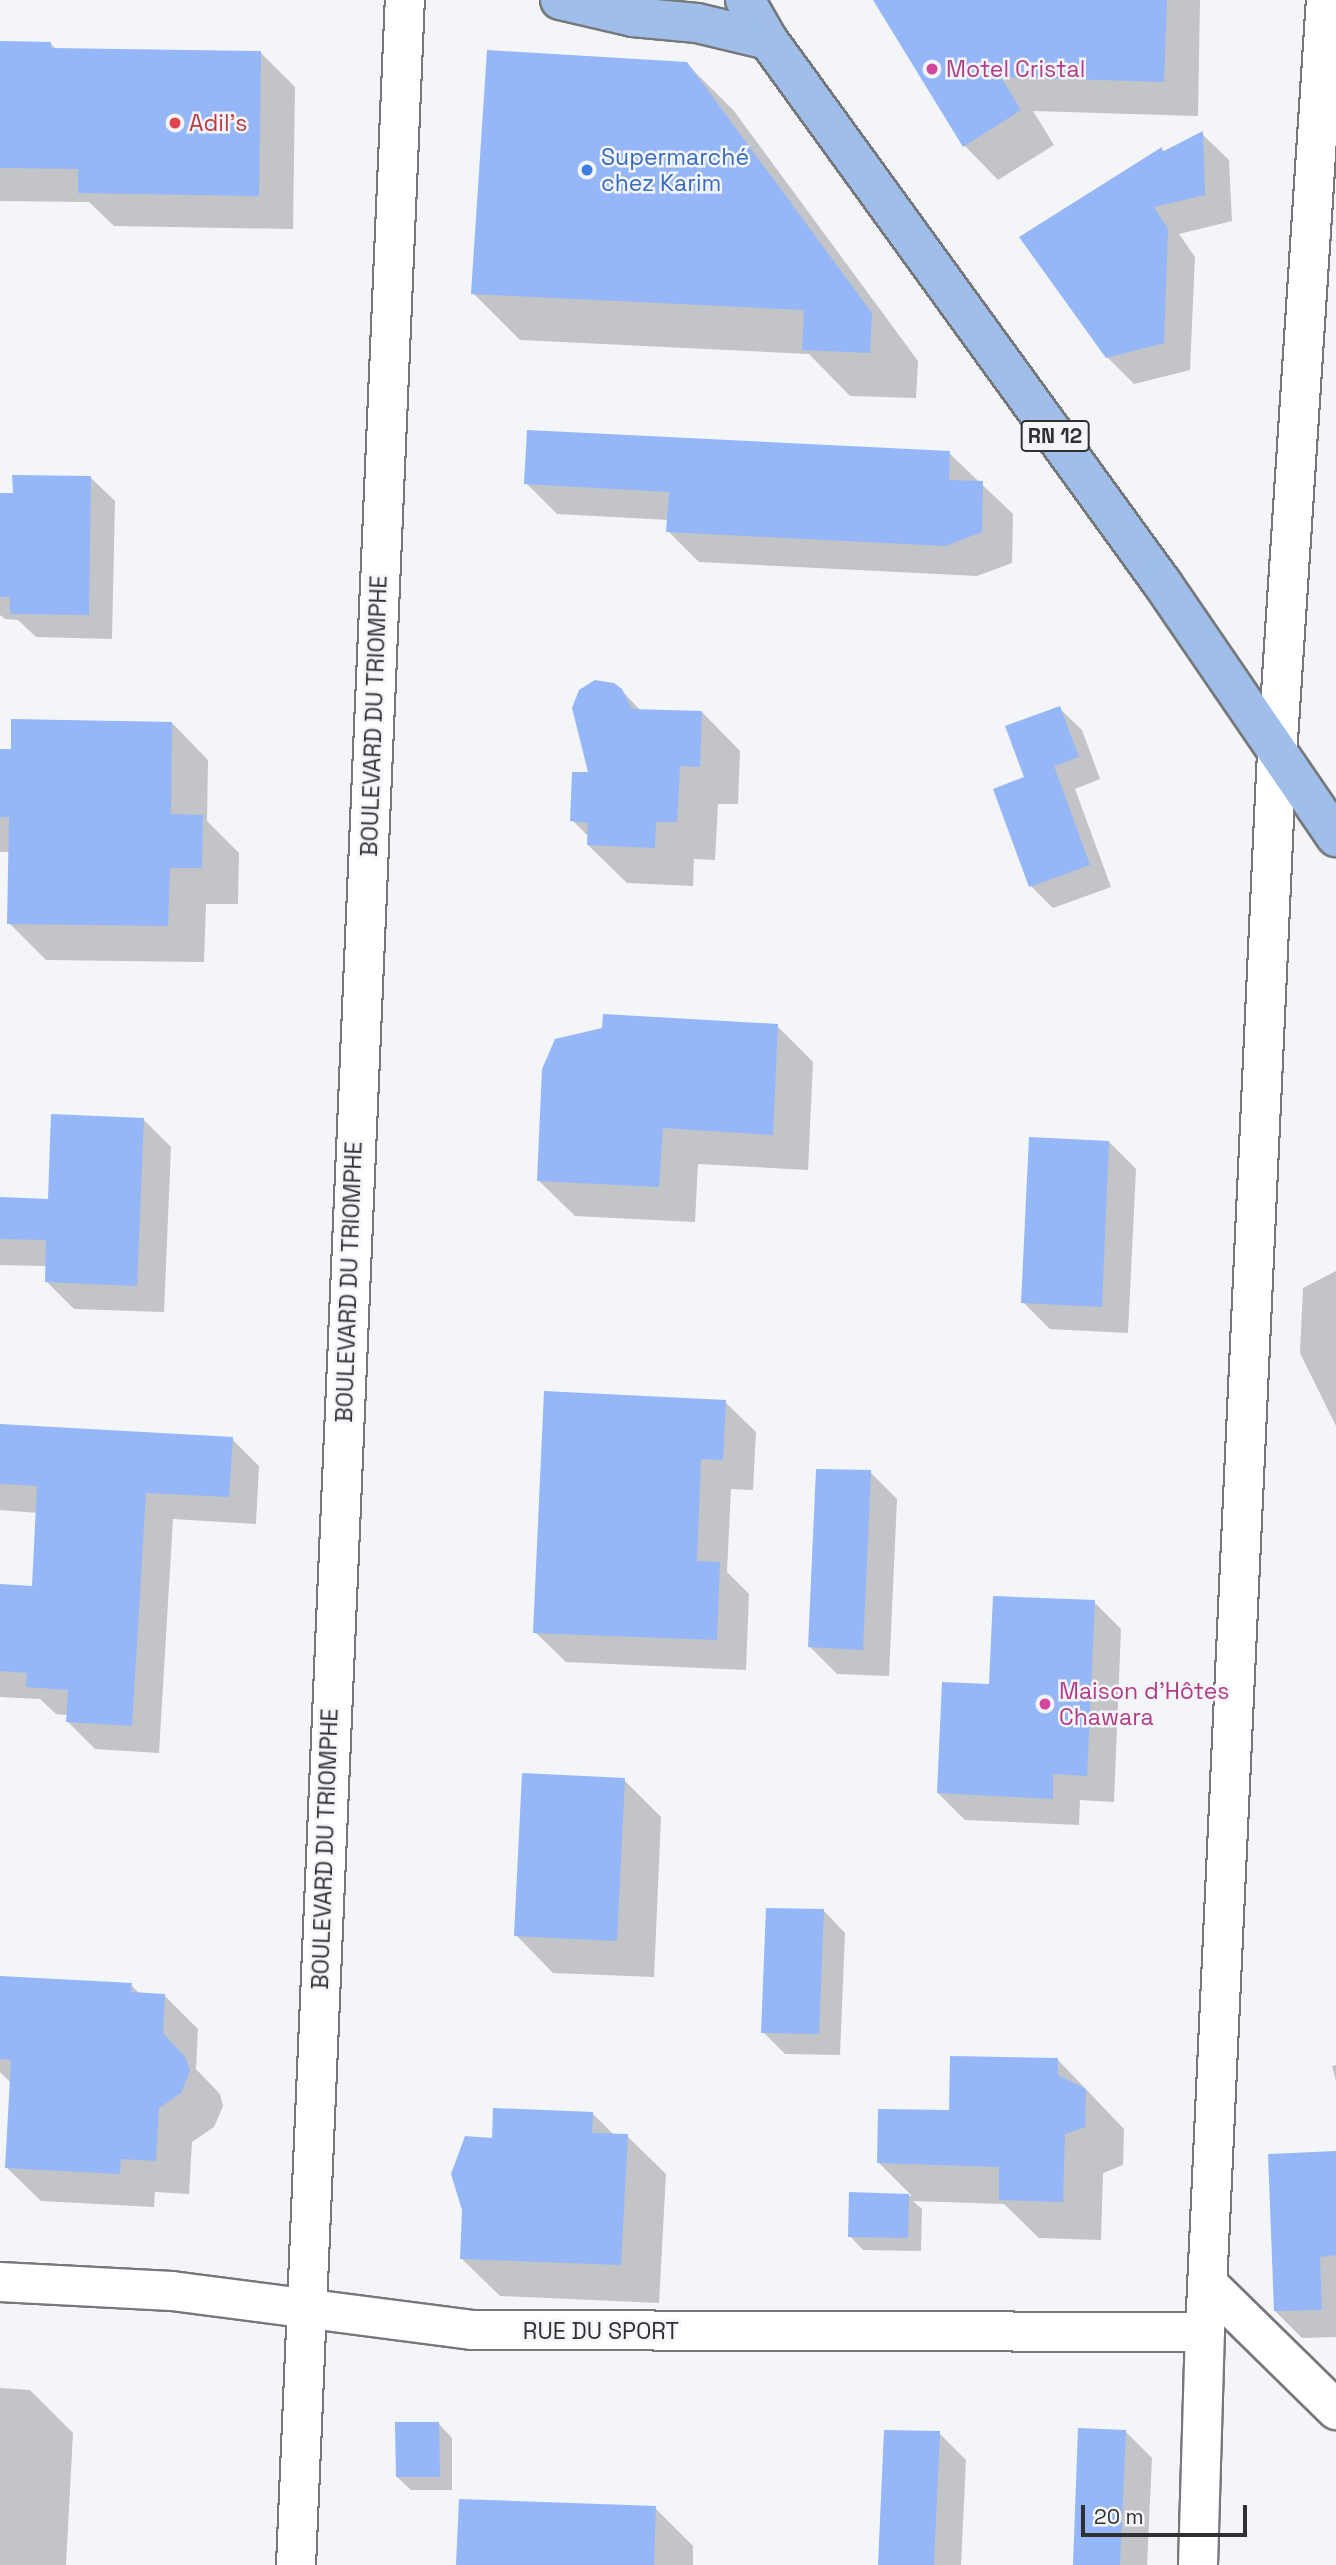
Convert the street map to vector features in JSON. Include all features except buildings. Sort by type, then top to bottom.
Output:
[{"type":"main road","points":[[560,0],[633,17],[697,23],[768,40]]},
{"type":"main road","points":[[745,0],[768,40]]},
{"type":"main road","name":"RN 12","points":[[768,40],[1162,583],[1277,755],[1336,837]]},
{"type":"street","name":"BOULEVARD DU TRIOMPHE","points":[[296,2565],[405,0]]},
{"type":"street","points":[[1198,2565],[1205,2332],[1277,755],[1326,0]]},
{"type":"street","name":"RUE DU SPORT","points":[[0,2282],[172,2291],[471,2330],[1205,2332]]},
{"type":"street","points":[[1208,2284],[1336,2410]]},
{"type":"place","name":"Motel Cristal","points":[[932,69]]},
{"type":"place","name":"Adil’s","points":[[175,123]]},
{"type":"place","name":"Supermarché chez Karim","points":[[587,170]]},
{"type":"place","name":"Maison d’Hôtes Chawara","points":[[1045,1704]]}]
